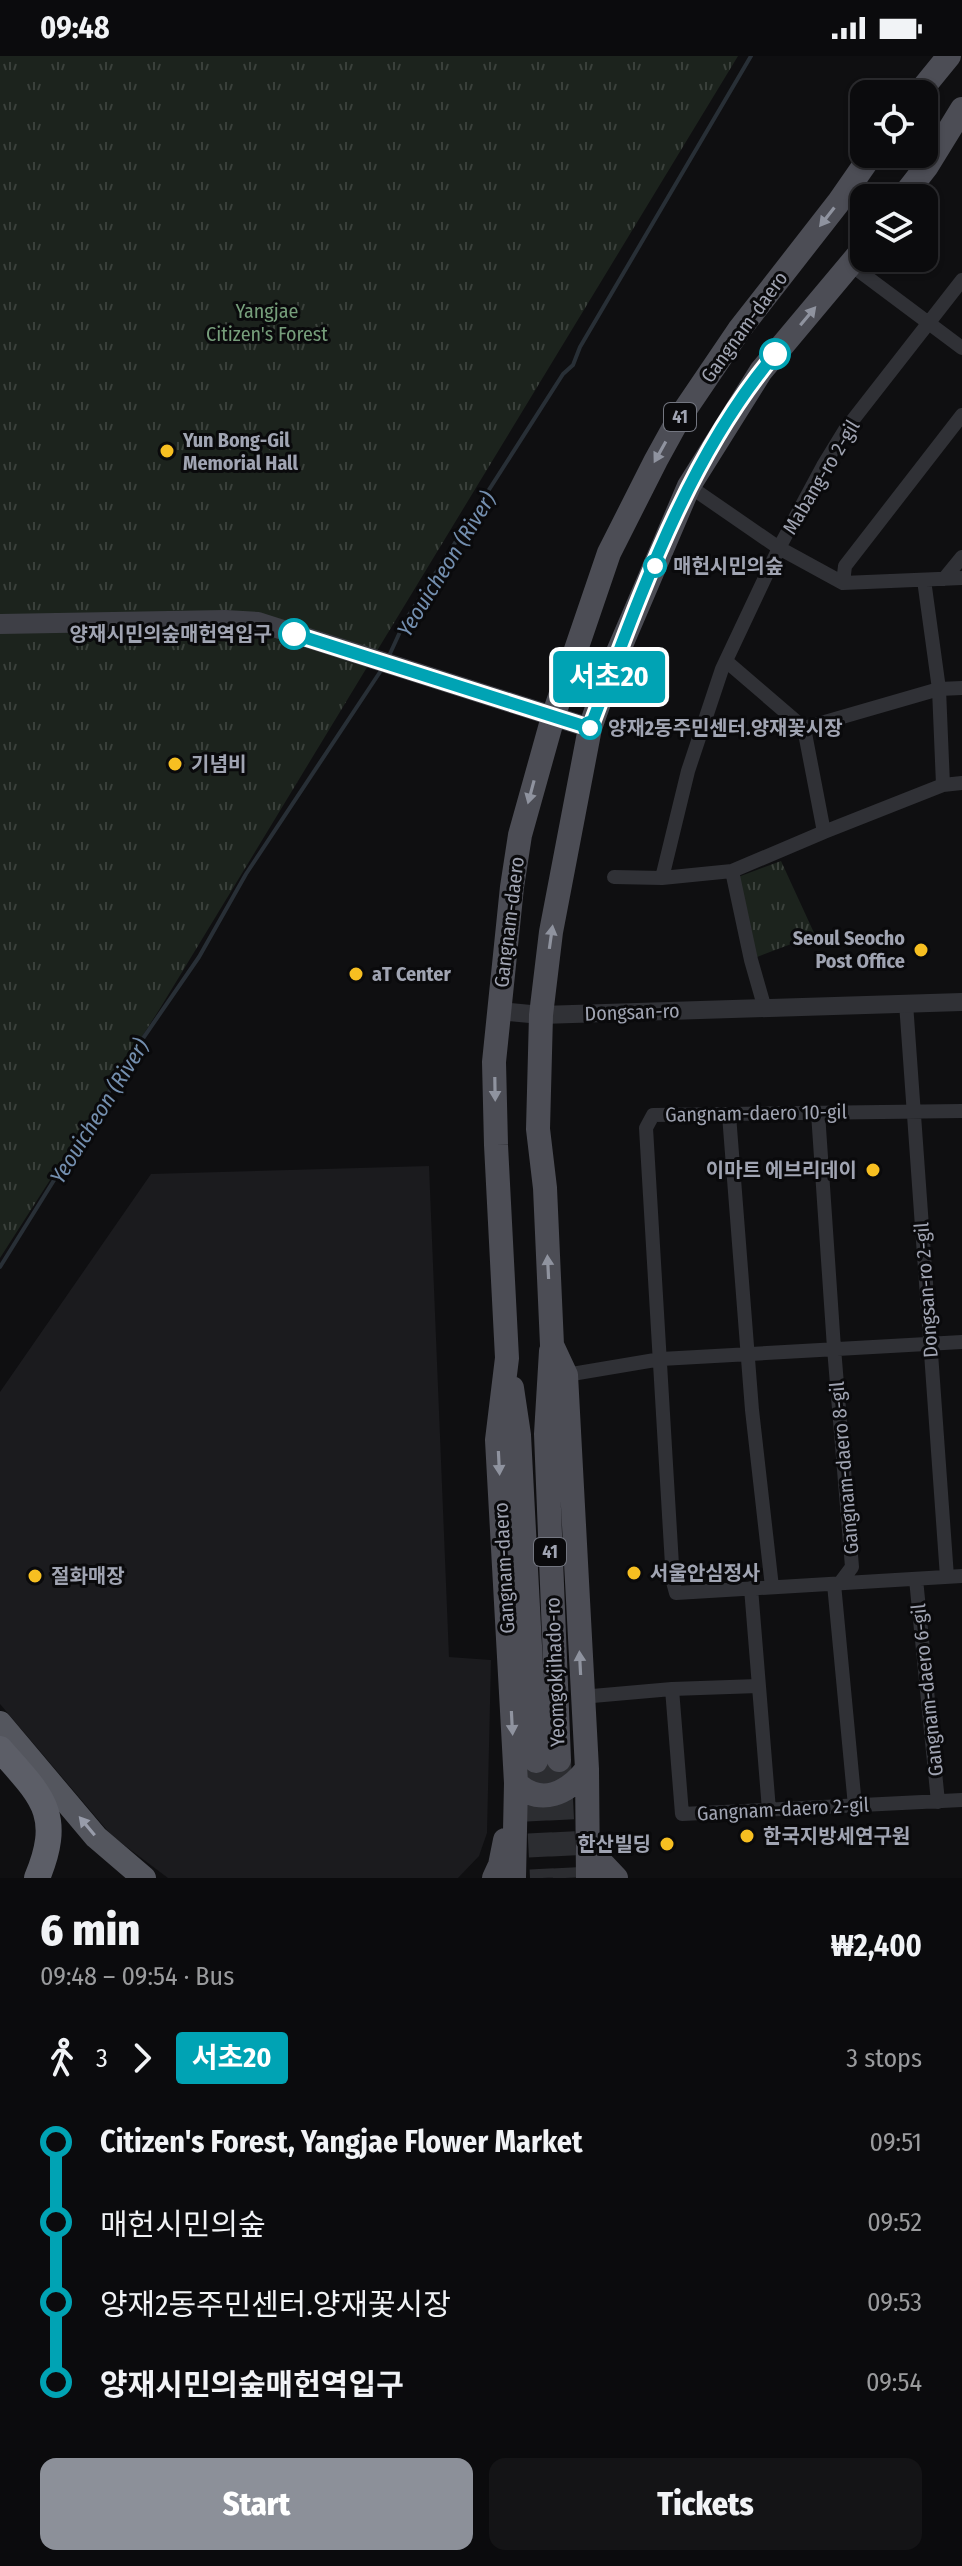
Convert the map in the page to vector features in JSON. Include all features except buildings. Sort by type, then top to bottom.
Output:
[{"type":"highway","points":[[0,1723],[96,1837],[144,1878]]},
{"type":"highway","points":[[0,1749],[34,1788],[47,1816],[49,1842],[37,1878]]},
{"type":"main road","points":[[929,80],[949,56]]},
{"type":"main road","points":[[913,184],[962,109]]},
{"type":"main road","name":"Gangnam-daero","points":[[516,1783],[497,1440],[507,1358],[494,1062],[520,835],[553,717],[609,553],[671,433],[739,330],[862,168]]},
{"type":"main road","name":"Gangnam-daero","points":[[588,1878],[587,1769],[566,1375],[552,1345],[545,1188],[538,1129],[541,1015],[554,918],[590,728],[612,666],[689,486],[761,371],[850,264]]},
{"type":"main road","points":[[0,624],[258,622],[426,673],[590,728]]},
{"type":"main road","name":"Yeomgokjihado-ro","points":[[507,1358],[519,1435],[547,1761],[546,1434],[552,1345]]},
{"type":"main road","points":[[516,1783],[532,1794],[555,1795],[574,1783],[587,1769]]},
{"type":"main road","points":[[494,1878],[503,1855],[516,1783]]},
{"type":"main road","points":[[514,1878],[516,1783]]},
{"type":"main road","points":[[587,1836],[595,1854],[616,1878]]},
{"type":"street","points":[[874,272],[928,323],[962,348]]},
{"type":"street","name":"Mabang-ro 2-gil","points":[[662,878],[688,771],[726,661],[779,548],[845,430],[962,280]]},
{"type":"street","points":[[843,583],[845,566],[962,415]]},
{"type":"street","points":[[689,486],[779,548],[843,583],[962,578]]},
{"type":"street","points":[[944,579],[962,557]]},
{"type":"street","points":[[924,580],[939,689],[943,785]]},
{"type":"street","points":[[726,661],[804,728],[824,832]]},
{"type":"street","points":[[804,728],[939,689],[962,688]]},
{"type":"street","points":[[614,877],[662,878],[732,871],[943,785],[962,783]]},
{"type":"street","points":[[732,871],[765,1009]]},
{"type":"street","name":"Dongsan-ro","points":[[499,1011],[541,1015],[962,1002]]},
{"type":"street","name":"Dongsan-ro 2-gil","points":[[906,1003],[929,1344],[954,1576]]},
{"type":"street","name":"Gangnam-daero 10-gil","points":[[661,1359],[646,1128],[653,1115],[962,1111]]},
{"type":"street","name":"Gangnam-daero 8-gil","points":[[818,1113],[852,1567],[837,1583]]},
{"type":"street","points":[[729,1115],[748,1354],[772,1587]]},
{"type":"street","points":[[566,1375],[661,1359],[962,1342]]},
{"type":"street","name":"Gangnam-daero 6-gil","points":[[661,1359],[676,1593],[954,1576]]},
{"type":"street","name":"Gangnam-daero 6-gil","points":[[916,1579],[938,1802]]},
{"type":"street","points":[[837,1583],[855,1806]]},
{"type":"street","points":[[751,1588],[769,1810]]},
{"type":"street","points":[[581,1697],[758,1686]]},
{"type":"street","name":"Gangnam-daero 2-gil","points":[[672,1689],[682,1814],[962,1800]]},
{"type":"shaded area","points":[[429,1166],[449,1657],[491,1660],[487,1833],[479,1856],[458,1878],[168,1878],[112,1836],[0,1704],[0,1392],[151,1174]]},
{"type":"green space","name":"Yangjae Citizen's Forest","points":[[0,56],[738,56],[159,1010],[0,1258]]},
{"type":"green space","points":[[781,861],[815,935],[757,957],[738,877]]},
{"type":"waterway","name":"Yeouicheon (River)","points":[[388,658],[405,621],[563,374],[573,365],[580,347],[751,56]]},
{"type":"waterway","name":"Yeouicheon (River)","points":[[0,1267],[135,1050],[199,957],[246,874],[382,669]]},
{"type":"tunnel","points":[[559,1760],[565,1878]]},
{"type":"tunnel","points":[[536,1761],[542,1878]]},
{"type":"bus line","name":"서초20","points":[[294,634],[426,673],[590,728],[612,666],[689,486],[730,416],[775,354]]},
{"type":"place","name":"Yun Bong-Gil Memorial Hall","points":[[167,451]]},
{"type":"place","name":"매헌시민의숲","points":[[655,566]]},
{"type":"place","name":"양재시민의숲매헌역입구","points":[[294,634]]},
{"type":"place","name":"양재2동주민센터.양재꽃시장","points":[[590,728]]},
{"type":"place","name":"기념비","points":[[175,764]]},
{"type":"place","name":"Seoul Seocho Post Office","points":[[921,950]]},
{"type":"place","name":"aT Center","points":[[356,974]]},
{"type":"place","name":"이마트 에브리데이","points":[[873,1170]]},
{"type":"place","name":"서울안심정사","points":[[634,1573]]},
{"type":"place","name":"절화매장","points":[[35,1576]]},
{"type":"place","name":"한국지방세연구원","points":[[747,1836]]},
{"type":"place","name":"한산빌딩","points":[[667,1844]]}]
